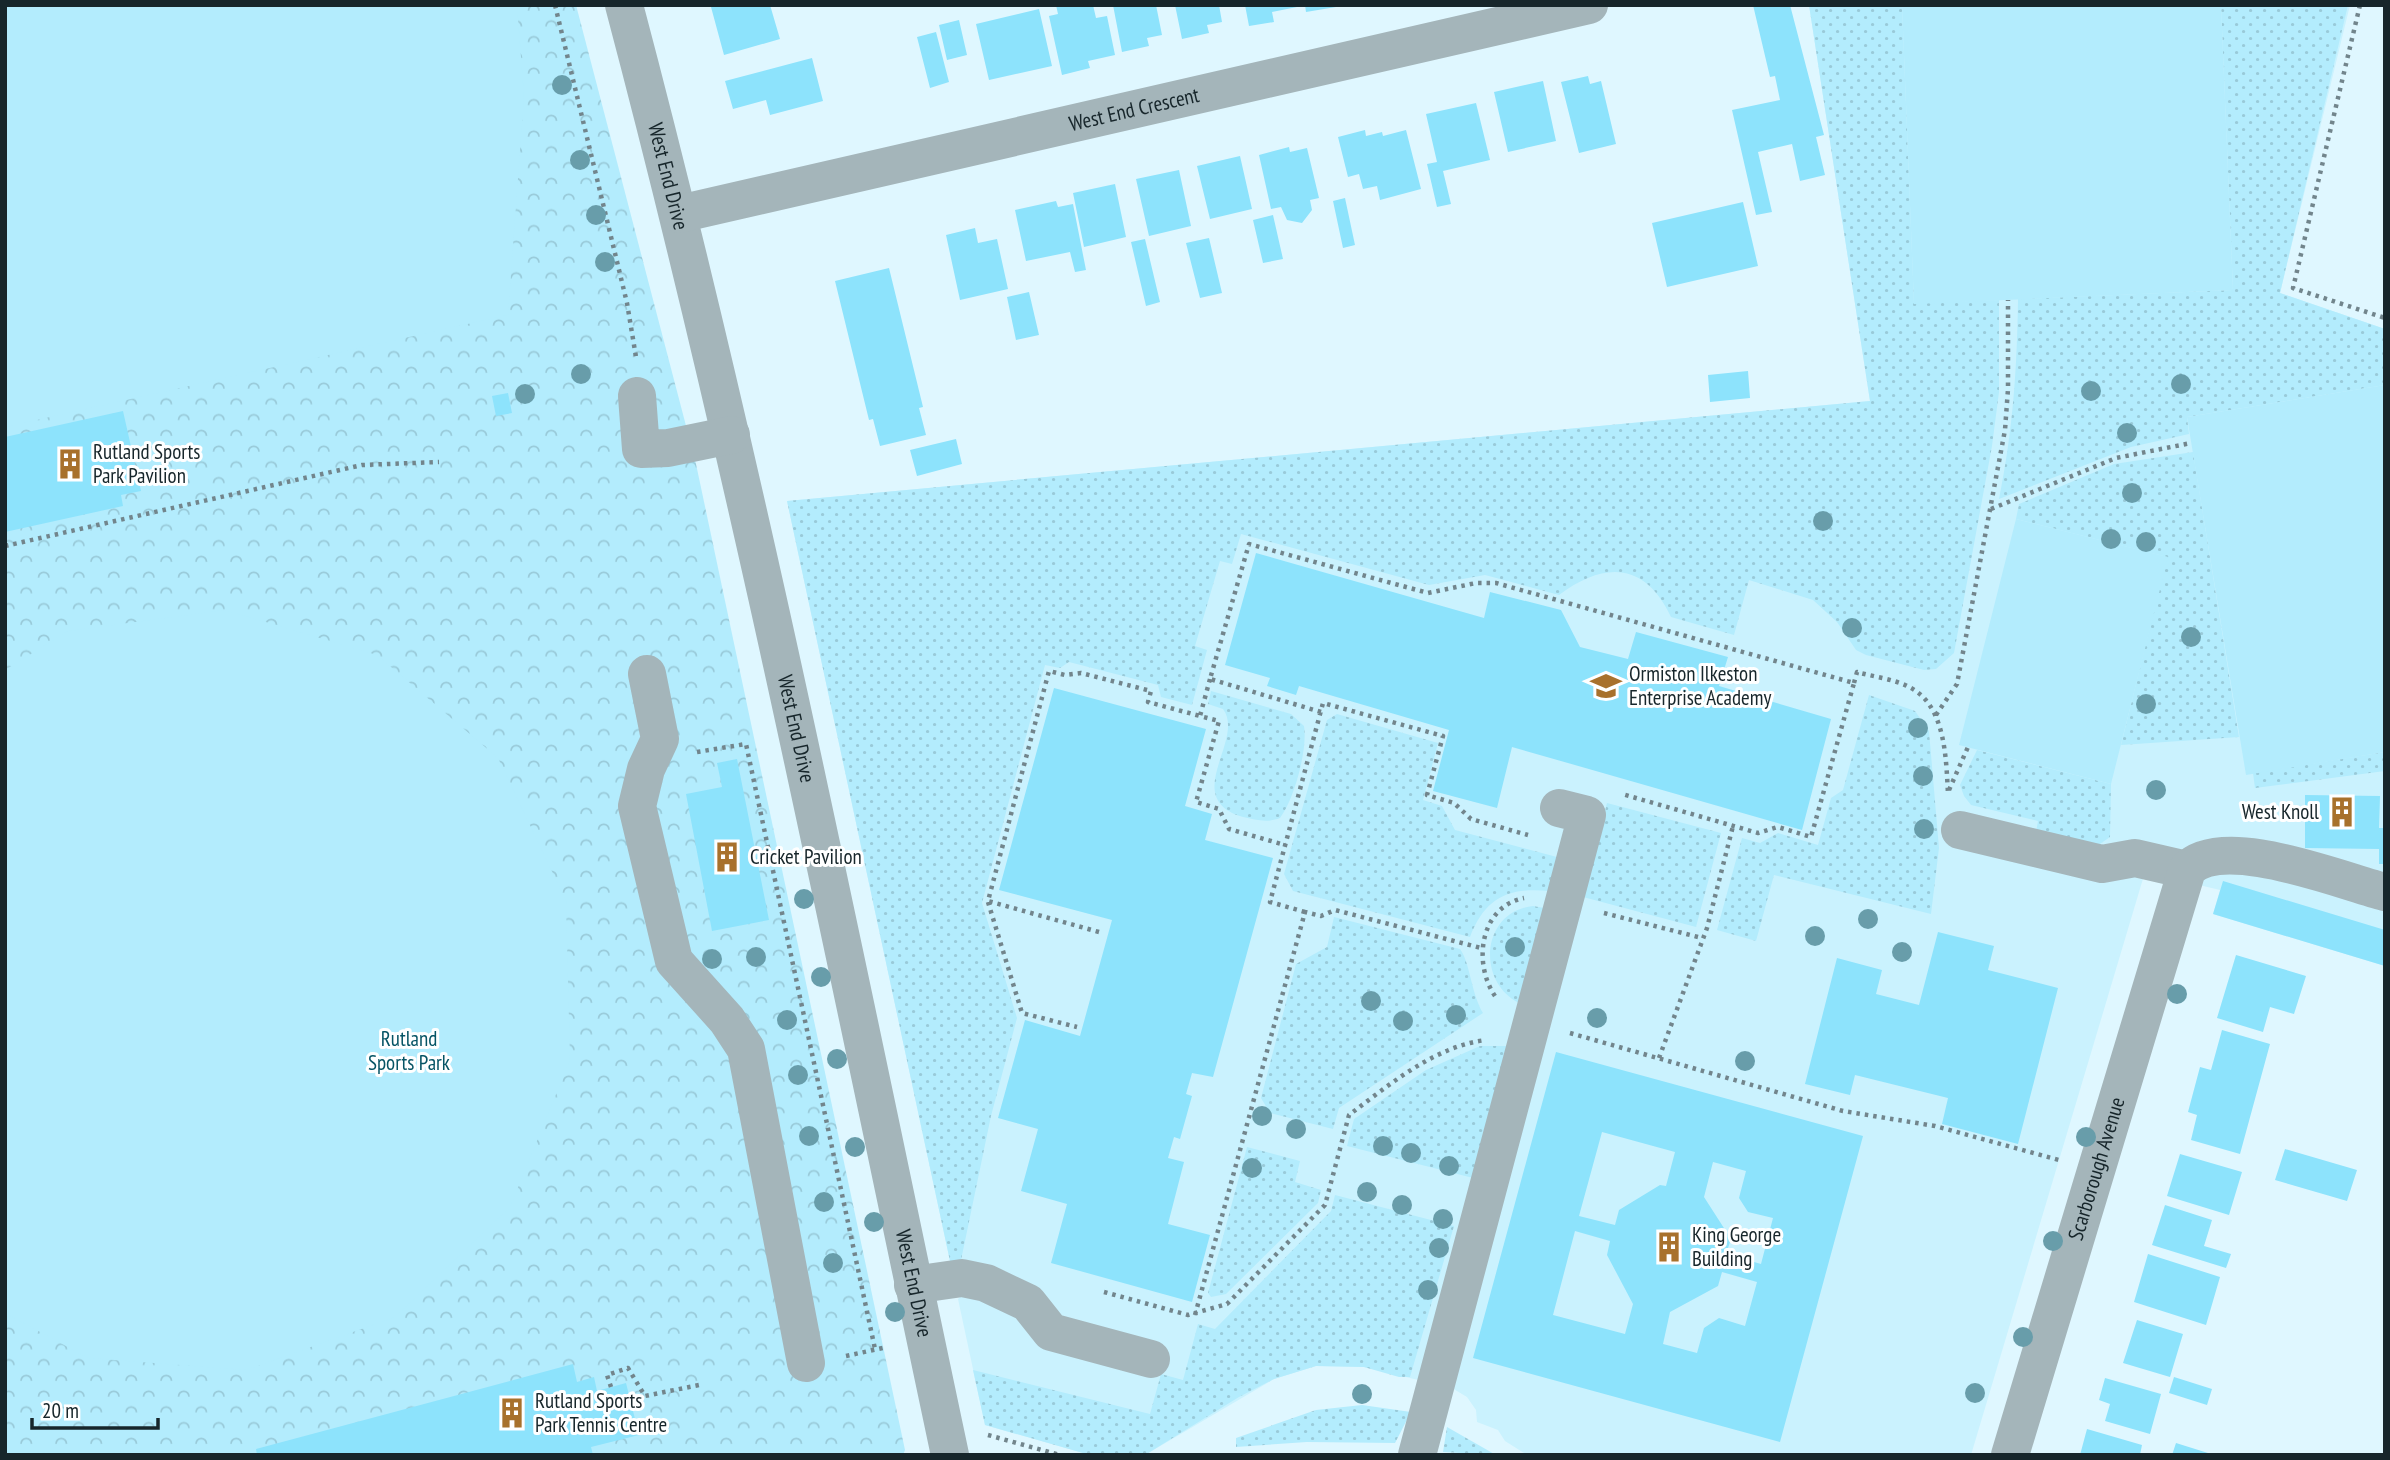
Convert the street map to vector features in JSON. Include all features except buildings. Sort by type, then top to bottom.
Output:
[{"type":"street","name":"West End Drive","points":[[624,5],[679,214],[731,435],[950,1455]]},
{"type":"street","name":"West End Crescent","points":[[679,214],[1589,5]]},
{"type":"street","points":[[637,396],[641,449],[668,448],[731,435]]},
{"type":"street","points":[[648,674],[660,739],[637,806],[674,961],[727,1020],[746,1049],[806,1363]]},
{"type":"street","points":[[1417,1455],[1523,1019],[1563,902],[1574,824]]},
{"type":"street","points":[[1960,830],[2102,864],[2135,858],[2185,876],[2196,860],[2246,854],[2385,892]]},
{"type":"street","name":"Scarborough Avenue","points":[[2010,1455],[2185,876]]},
{"type":"street","points":[[913,1285],[962,1278],[986,1283],[1028,1303],[1051,1332],[1151,1359]]},
{"type":"path","points":[[555,5],[627,303],[637,362],[637,396]]},
{"type":"path","points":[[2360,5],[2293,288],[2385,318]]},
{"type":"path","points":[[1936,715],[1957,684],[2005,430],[2008,300]]},
{"type":"path","points":[[1990,509],[2116,458],[2191,443]]},
{"type":"path","points":[[5,545],[267,489],[362,465],[439,462]]},
{"type":"path","points":[[1200,716],[1249,544],[1428,593],[1476,583],[1496,583],[1854,683]]},
{"type":"path","points":[[1077,1027],[1023,1013],[988,901],[1049,671],[1065,676],[1081,673],[1151,691],[1148,702],[1219,721],[1196,802],[1219,809],[1229,829],[1285,845]]},
{"type":"path","points":[[1481,948],[1335,910],[1321,916],[1270,902],[1323,703],[1443,736],[1427,796],[1454,803],[1471,819],[1574,824],[1595,786],[1758,833],[1778,827],[1811,837],[1857,672],[1909,686],[1922,695],[1936,715],[1944,744],[1951,828],[1960,830]]},
{"type":"path","points":[[1210,679],[1321,712]]},
{"type":"path","points":[[651,759],[746,744],[875,1349]]},
{"type":"path","points":[[1948,791],[1968,747]]},
{"type":"path","points":[[1659,1058],[1702,938],[1733,825]]},
{"type":"path","points":[[1702,938],[1563,902],[1520,898],[1508,905],[1489,925],[1481,948],[1485,978],[1493,993],[1523,1019],[1843,1111],[1936,1126],[2067,1162]]},
{"type":"path","points":[[988,901],[1099,932]]},
{"type":"path","points":[[1195,1315],[1305,912]]},
{"type":"path","points":[[1104,1292],[1195,1315],[1227,1304],[1325,1205],[1349,1115],[1432,1058],[1460,1046],[1502,1039],[1523,1019]]},
{"type":"path","points":[[846,1356],[892,1345]]},
{"type":"path","points":[[611,1387],[607,1375],[628,1368],[645,1396],[699,1385]]},
{"type":"path","points":[[981,1433],[1060,1455]]},
{"type":"shaded area","name":"Ormiston Ilkeston Enterprise Academy","points":[[1809,5],[2350,5],[2280,293],[2385,329],[2385,966],[2213,914],[2220,890],[2145,872],[1971,1455],[1527,1455],[1505,1441],[1498,1430],[1477,1422],[1476,1410],[1467,1397],[1452,1388],[1364,1367],[1316,1366],[1274,1379],[1145,1455],[1090,1455],[985,1425],[958,1299],[965,1292],[950,1261],[787,501],[1870,401]]},
{"type":"green space","name":"Rutland Sports Park","points":[[5,5],[576,5],[696,464],[905,1450],[903,1455],[5,1455]]},
{"type":"green space","points":[[5,5],[517,5],[524,96],[508,315],[5,427]]},
{"type":"green space","points":[[1809,5],[1902,5],[1914,303],[1999,300],[1999,392],[1992,446],[1954,653],[1936,669],[1924,670],[1866,655],[1856,650],[1837,622],[1813,600],[1749,580],[1734,635],[1671,617],[1661,599],[1649,586],[1636,577],[1623,573],[1592,576],[1559,595],[1485,575],[1429,585],[1241,534],[1232,564],[1220,561],[1195,646],[1207,650],[1192,705],[1161,697],[1158,685],[1069,662],[1060,668],[1045,665],[982,903],[1017,1018],[991,1116],[960,1265],[950,1261],[787,501],[1870,401]]},
{"type":"green space","points":[[1902,5],[2221,5],[2233,290],[1914,304]]},
{"type":"green space","points":[[2221,5],[2348,5],[2280,293],[2385,329],[2385,385],[2187,417],[2189,434],[2131,447],[1999,499],[2013,399],[2018,299],[2233,290]]},
{"type":"green space","points":[[2385,385],[2385,752],[2246,775],[2187,417]]},
{"type":"green space","points":[[2193,452],[2239,737],[2121,745],[2167,557],[2016,519],[2019,504],[2114,464]]},
{"type":"green space","points":[[2016,519],[2168,557],[2111,784],[1959,745]]},
{"type":"green space","points":[[225,610],[377,655],[498,758],[566,901],[570,1060],[510,1207],[395,1317],[246,1370],[88,1358],[5,1313],[5,670],[68,631]]},
{"type":"green space","points":[[1211,691],[1291,714],[1304,726],[1304,748],[1299,774],[1280,818],[1266,821],[1243,817],[1225,808],[1216,796],[1215,783],[1228,722],[1223,709],[1208,704]]},
{"type":"green space","points":[[1869,695],[1915,711],[1929,731],[1939,848],[1931,914],[1774,875],[1756,941],[1717,930],[1742,838],[1760,843],[1778,833],[1818,845],[1831,798],[1843,790]]},
{"type":"green space","points":[[1337,714],[1438,743],[1423,800],[1442,806],[1455,830],[1557,857],[1549,891],[1521,891],[1500,898],[1483,913],[1470,937],[1293,891],[1284,874],[1327,720]]},
{"type":"green space","points":[[1977,750],[2111,784],[2110,837],[2097,846],[2036,832],[2038,821],[1971,805],[1960,785]]},
{"type":"green space","points":[[2385,752],[2385,771],[2255,788],[2253,773]]},
{"type":"green space","points":[[1607,803],[1721,833],[1696,927],[1583,897]]},
{"type":"green space","points":[[1533,906],[1544,908],[1519,1003],[1505,993],[1496,980],[1490,948],[1494,933],[1503,920],[1516,911]]},
{"type":"green space","points":[[1334,917],[1460,949],[1483,1013],[1339,1108],[1333,1129],[1270,1113],[1261,1098],[1296,964],[1327,947]]},
{"type":"green space","points":[[1480,1046],[1510,1046],[1477,1179],[1347,1146],[1354,1119],[1426,1070]]},
{"type":"green space","points":[[1247,1147],[1300,1161],[1295,1182],[1321,1190],[1318,1203],[1226,1294],[1211,1297],[1208,1293]]},
{"type":"green space","points":[[1335,1195],[1454,1226],[1410,1377],[1399,1377],[1364,1367],[1316,1366],[1274,1379],[1239,1397],[1145,1455],[1090,1455],[985,1425],[973,1370],[1150,1414],[1161,1374],[1183,1380],[1198,1324],[1215,1329],[1331,1211]]},
{"type":"green space","points":[[1362,1405],[1411,1412],[1395,1443],[1307,1442],[1236,1447],[1236,1438],[1316,1410]]},
{"type":"green space","points":[[1447,1427],[1496,1455],[1443,1452]]},
{"type":"place","name":"Rutland Sports Park Pavilion","points":[[70,464]]},
{"type":"place","name":"Ormiston Ilkeston Enterprise Academy","points":[[1606,686]]},
{"type":"place","name":"West Knoll","points":[[2342,812]]},
{"type":"place","name":"Cricket Pavilion","points":[[727,857]]},
{"type":"place","name":"King George Building","points":[[1669,1247]]},
{"type":"place","name":"Rutland Sports Park Tennis Centre","points":[[512,1413]]}]
